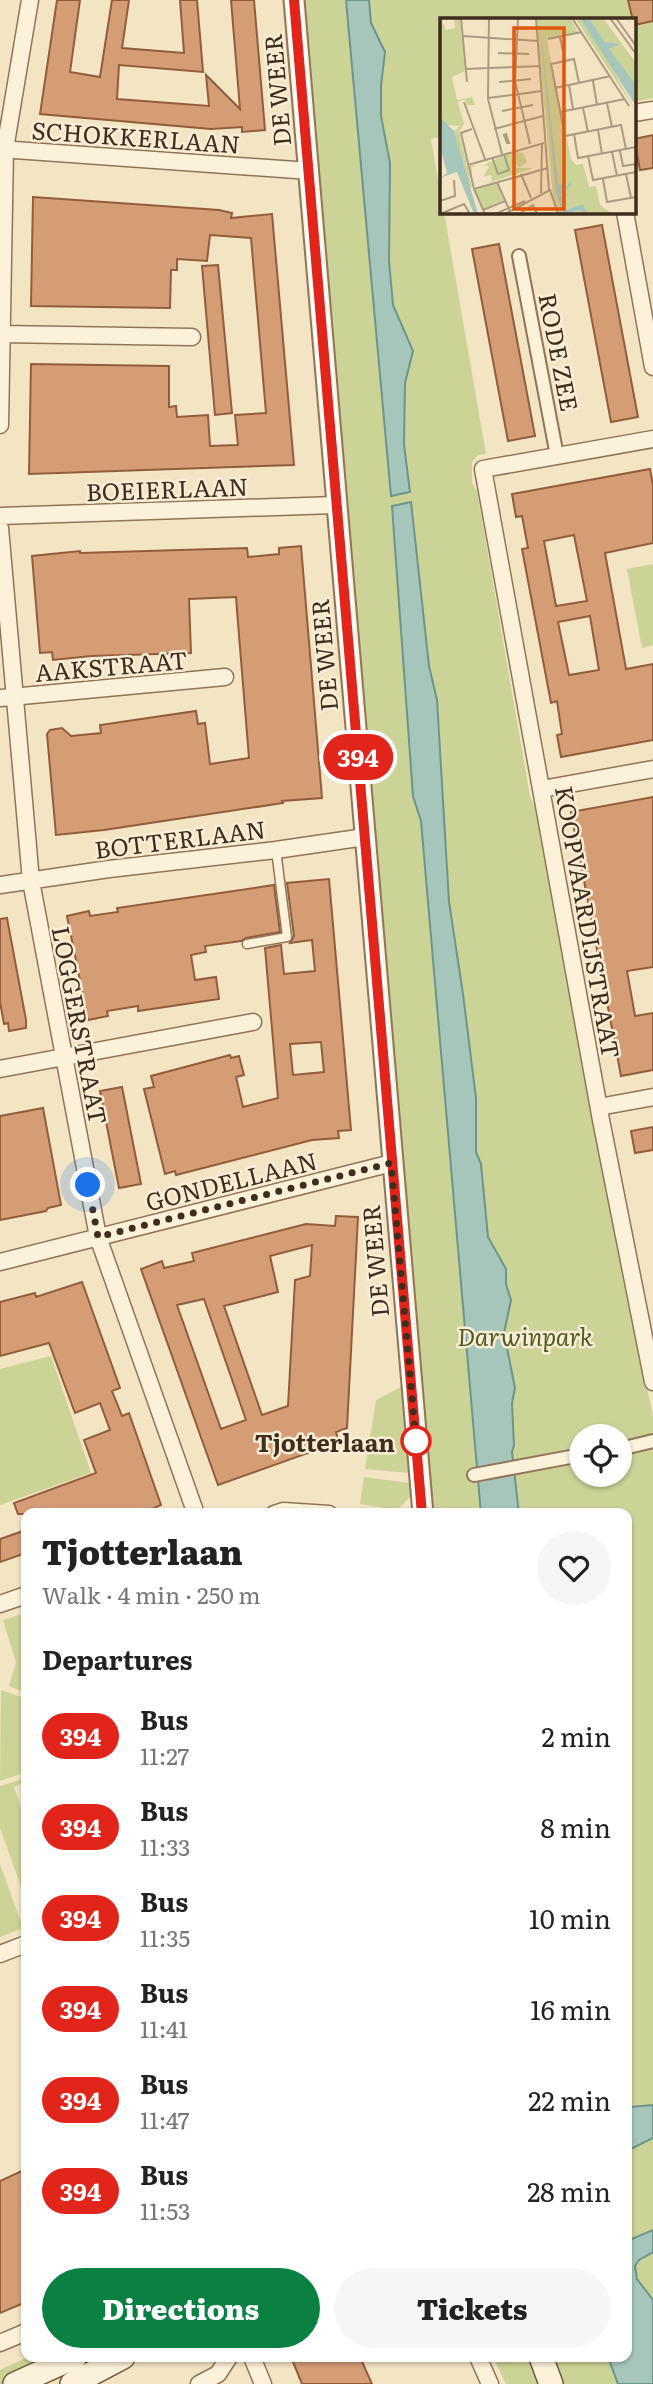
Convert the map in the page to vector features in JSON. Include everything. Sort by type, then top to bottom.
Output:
[{"type":"main road","points":[[15,2384],[64,2362]]},
{"type":"main road","points":[[72,2384],[114,2362]]},
{"type":"main road","points":[[543,2362],[551,2384]]},
{"type":"street","points":[[0,425],[2,149],[30,0]]},
{"type":"street","name":"DE WEER","points":[[294,0],[421,1508]]},
{"type":"street","name":"SCHOKKERLAAN","points":[[2,149],[310,172]]},
{"type":"street","points":[[625,214],[653,368]]},
{"type":"street","name":"RODE ZEE","points":[[519,256],[557,456]]},
{"type":"street","points":[[1,334],[192,337]]},
{"type":"street","points":[[557,456],[653,439]]},
{"type":"street","name":"KOOPVAARDIJSTRAAT","points":[[557,456],[483,469],[599,1107],[653,1382]]},
{"type":"street","name":"BOEIERLAAN","points":[[0,516],[335,505]]},
{"type":"street","name":"LOGGERSTRAAT","points":[[0,528],[7,697],[31,881],[98,1237],[193,1508]]},
{"type":"street","name":"AAKSTRAAT","points":[[7,697],[225,677]]},
{"type":"street","points":[[542,789],[653,769]]},
{"type":"street","name":"BOTTERLAAN","points":[[0,885],[365,837]]},
{"type":"street","points":[[0,1069],[253,1022]]},
{"type":"street","points":[[599,1107],[653,1097]]},
{"type":"street","name":"GONDELLAAN","points":[[0,1262],[391,1163]]},
{"type":"street","points":[[632,1446],[653,1441]]},
{"type":"street","points":[[474,1475],[569,1457]]},
{"type":"street","points":[[0,1604],[21,1597]]},
{"type":"street","points":[[0,1954],[21,1946]]},
{"type":"street","points":[[0,2343],[21,2334]]},
{"type":"street","points":[[199,2384],[218,2374],[226,2362]]},
{"type":"street","points":[[254,2362],[263,2384]]},
{"type":"street","points":[[480,2362],[490,2384]]},
{"type":"lane","points":[[247,944],[288,937],[276,850]]},
{"type":"green space","name":"Darwinpark","points":[[301,0],[653,0],[653,98],[636,102],[636,18],[440,18],[440,137],[431,139],[440,190],[440,214],[444,214],[486,454],[478,455],[472,462],[472,483],[477,491],[530,796],[535,807],[595,1133],[653,1417],[653,2384],[632,2353],[632,1508],[432,1508]]},
{"type":"green space","points":[[653,564],[653,645],[642,648],[627,569]]},
{"type":"green space","points":[[51,1356],[91,1473],[0,1505],[0,1369]]},
{"type":"green space","points":[[401,1387],[409,1473],[365,1469],[376,1400]]},
{"type":"green space","points":[[364,1477],[410,1483],[411,1496],[399,1508],[360,1504]]},
{"type":"green space","points":[[21,1615],[21,1691],[9,1686],[16,1662],[3,1620]]},
{"type":"green space","points":[[1,1690],[21,1697],[21,1774],[0,1781]]},
{"type":"green space","points":[[21,1780],[21,1784],[14,1787],[21,1808],[21,1887],[0,1828],[0,1786]]},
{"type":"green space","points":[[0,1864],[21,1929],[0,1937]]},
{"type":"green space","points":[[21,2360],[21,2362],[50,2362],[6,2384],[0,2384],[0,2370]]},
{"type":"green space","points":[[495,2362],[534,2362],[542,2384],[506,2384]]},
{"type":"green space","points":[[555,2362],[610,2362],[618,2384],[563,2384]]},
{"type":"water","points":[[346,0],[369,0],[371,23],[385,52],[381,116],[390,163],[389,261],[393,305],[413,351],[405,383],[404,445],[410,492],[391,496]]},
{"type":"water","points":[[411,502],[429,666],[437,700],[449,902],[476,1098],[476,1152],[481,1164],[488,1237],[506,1269],[506,1284],[511,1300],[504,1333],[515,1388],[512,1403],[512,1452],[518,1508],[480,1508],[421,821],[413,796],[392,506]]},
{"type":"water","points":[[653,2105],[653,2138],[632,2148],[632,2107]]},
{"type":"water","points":[[653,2230],[653,2252],[639,2260],[635,2266],[637,2279],[653,2300],[653,2384],[618,2384],[610,2362],[632,2362],[632,2239]]},
{"type":"building","points":[[57,0],[80,0],[70,72],[100,77],[112,0],[129,0],[122,48],[184,53],[180,0],[197,0],[203,72],[119,65],[117,99],[209,106],[206,75],[240,109],[231,0],[254,0],[265,130],[242,132],[242,127],[211,129],[40,114]]},
{"type":"building","points":[[628,0],[653,0],[653,21],[636,25],[636,18],[632,18]]},
{"type":"building","points":[[653,135],[653,168],[640,170],[636,139]]},
{"type":"building","points":[[33,197],[219,210],[232,213],[231,218],[272,214],[294,465],[29,474],[31,364],[169,366],[169,407],[176,406],[177,417],[208,415],[210,446],[238,445],[235,415],[266,413],[251,238],[210,235],[207,261],[177,259],[177,270],[171,270],[170,308],[31,306]]},
{"type":"building","points":[[602,225],[638,417],[611,422],[575,230]]},
{"type":"building","points":[[499,244],[535,436],[508,441],[472,249]]},
{"type":"building","points":[[218,265],[232,413],[215,415],[202,266]]},
{"type":"building","points":[[650,469],[653,485],[653,543],[605,553],[626,669],[653,664],[653,740],[561,757],[557,735],[562,734],[557,701],[551,703],[522,549],[528,548],[522,516],[516,517],[512,494]],"holes":[[[574,535],[587,601],[556,606],[544,541]],[[590,616],[599,670],[569,675],[558,622]]]},
{"type":"building","points":[[301,546],[322,798],[282,801],[283,803],[56,835],[47,734],[50,730],[62,728],[71,736],[101,733],[100,725],[196,711],[198,724],[205,723],[210,764],[249,758],[236,597],[189,599],[191,653],[53,660],[52,652],[40,653],[32,556],[80,551],[247,548],[248,557],[279,554],[279,548]]},
{"type":"building","points":[[653,797],[653,967],[627,971],[635,1016],[653,1013],[653,1070],[621,1076],[571,812]]},
{"type":"building","points":[[329,879],[351,1130],[338,1131],[339,1138],[312,1140],[176,1175],[175,1171],[165,1174],[144,1089],[154,1087],[151,1076],[230,1055],[231,1058],[239,1056],[244,1075],[236,1077],[243,1107],[278,1098],[265,948],[281,945],[284,974],[315,971],[312,940],[290,943],[294,936],[287,883]],"holes":[[[321,1042],[324,1072],[293,1075],[290,1044]]]},
{"type":"building","points":[[274,885],[280,932],[205,946],[206,952],[191,955],[195,980],[216,977],[219,999],[138,1011],[138,1006],[107,1011],[108,1016],[88,1020],[67,916],[89,911],[90,916],[118,912],[117,908]]},
{"type":"building","points":[[7,918],[26,1020],[26,1028],[9,1031],[8,1023],[4,1024],[0,1002],[0,919]]},
{"type":"building","points":[[122,1087],[141,1184],[119,1188],[100,1091]]},
{"type":"building","points":[[43,1108],[61,1205],[46,1211],[0,1220],[0,1116]]},
{"type":"building","points":[[653,1127],[653,1150],[635,1153],[631,1131]]},
{"type":"building","points":[[336,1216],[358,1217],[347,1428],[336,1432],[339,1442],[218,1485],[141,1269],[162,1261],[164,1268],[194,1261],[192,1253],[306,1224],[335,1226]],"holes":[[[312,1245],[310,1276],[295,1280],[288,1406],[262,1415],[224,1306],[278,1292],[270,1256]],[[204,1299],[246,1420],[221,1429],[177,1305]]]},
{"type":"building","points":[[82,1282],[120,1388],[112,1391],[122,1416],[129,1413],[161,1505],[154,1508],[21,1508],[21,1514],[18,1514],[14,1503],[96,1473],[84,1440],[110,1430],[100,1403],[75,1413],[49,1343],[0,1356],[0,1302],[35,1293],[36,1297]]},
{"type":"building","points":[[21,1532],[21,1555],[0,1562],[0,1539]]},
{"type":"building","points":[[21,2171],[21,2304],[0,2313],[0,2181]]},
{"type":"building","points":[[293,2362],[362,2362],[372,2384],[302,2384]]},
{"type":"bus line","name":"394","points":[[294,0],[421,1508]]},
{"type":"place","name":"Tjotterlaan","points":[[416,1441]]},
{"type":"route","points":[[88,1185],[98,1237],[391,1163],[417,1453],[416,1441]]}]
